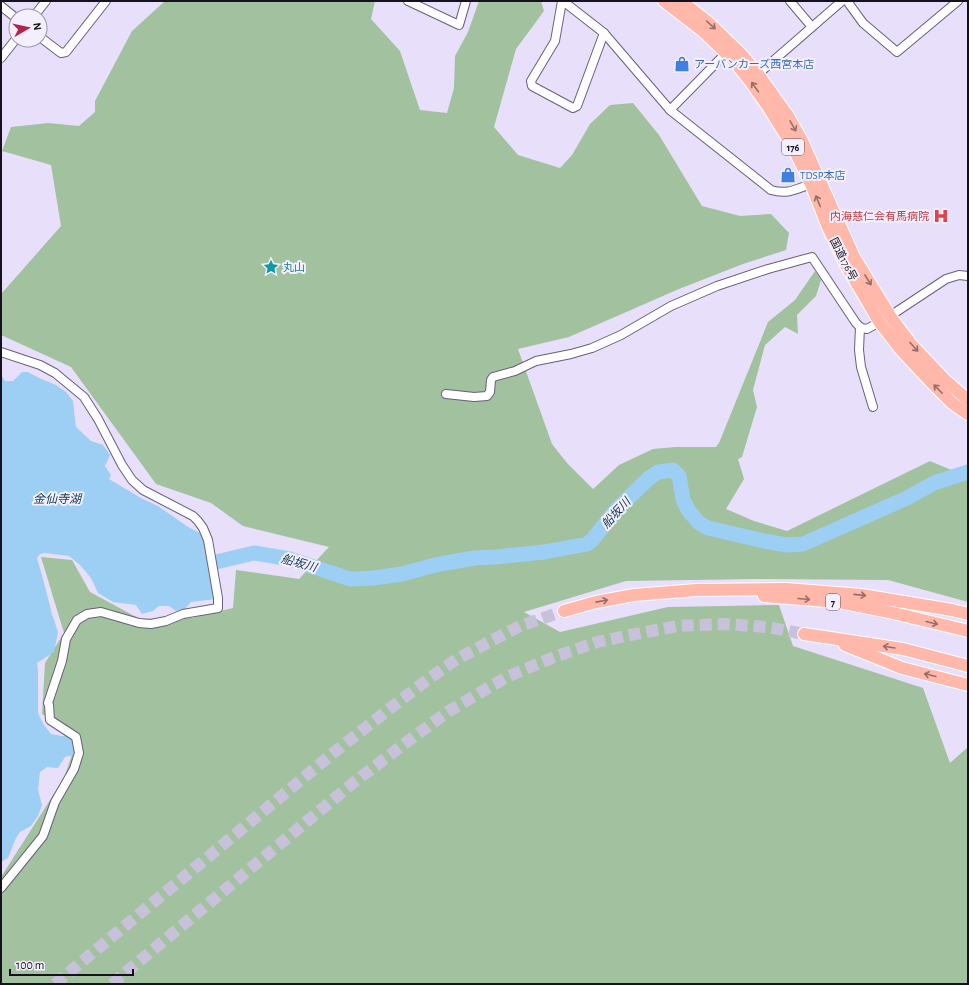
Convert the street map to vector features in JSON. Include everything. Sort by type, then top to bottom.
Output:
[{"type":"highway","name":"国道176号","points":[[664,1],[704,32],[735,62],[750,81],[792,145],[811,184],[828,227],[846,266],[880,323],[902,351],[930,381],[952,403],[968,414]]},
{"type":"highway","name":"国道176号","points":[[681,1],[714,28],[740,53],[758,74],[788,116],[802,141],[854,257],[890,316],[911,344],[945,380],[968,400]]},
{"type":"highway","points":[[696,590],[786,589],[862,595],[968,614]]},
{"type":"highway","name":"7","points":[[564,610],[634,595],[696,590],[840,602],[889,612],[968,632]]},
{"type":"highway","points":[[804,634],[903,649],[968,666]]},
{"type":"highway","points":[[824,637],[902,668],[968,685]]},
{"type":"street","points":[[48,43],[61,53],[66,52],[106,1]]},
{"type":"street","points":[[408,1],[459,25],[466,1]]},
{"type":"street","points":[[604,33],[577,106],[573,108],[532,86],[531,81],[555,41],[563,1],[604,33],[670,110],[771,190],[780,193],[789,192],[811,184]]},
{"type":"street","points":[[790,1],[812,27]]},
{"type":"street","points":[[758,74],[842,1]]},
{"type":"street","points":[[847,1],[863,23],[897,52],[958,1]]},
{"type":"street","points":[[1,58],[9,48]]},
{"type":"street","points":[[670,110],[726,53]]},
{"type":"street","points":[[446,394],[474,397],[487,396],[490,392],[491,380],[493,377],[515,371],[536,361],[592,348],[621,335],[671,306],[717,286],[812,256],[856,323],[861,328],[867,329],[880,323],[946,279],[959,276],[968,276]]},
{"type":"street","points":[[860,326],[859,350],[861,367],[873,407]]},
{"type":"street","points":[[1,352],[40,365],[55,373],[84,397],[132,480],[143,490],[193,516],[198,521],[208,540],[218,598],[218,608],[183,614],[166,621],[151,624],[140,623],[101,612],[87,614],[77,620],[66,638],[62,661],[48,703],[50,720],[76,737],[79,753],[74,769],[54,802],[44,836],[1,888]]},
{"type":"green space","points":[[165,1],[375,1],[371,19],[400,51],[420,110],[447,113],[454,88],[455,56],[468,32],[479,1],[541,1],[544,11],[516,49],[494,127],[518,155],[560,168],[572,155],[590,124],[610,105],[633,103],[659,135],[702,206],[740,216],[771,214],[789,233],[786,250],[743,264],[679,289],[569,337],[518,349],[552,444],[567,463],[593,489],[619,465],[653,449],[675,447],[716,447],[719,443],[768,322],[795,300],[815,271],[821,280],[816,296],[797,315],[798,334],[785,327],[765,345],[753,390],[757,407],[742,457],[738,459],[744,479],[726,509],[754,521],[787,531],[930,461],[968,477],[968,602],[888,580],[755,579],[626,581],[524,612],[560,632],[668,607],[779,605],[793,646],[923,688],[950,763],[968,747],[968,984],[1,984],[1,877],[64,778],[78,737],[42,714],[45,663],[64,633],[41,557],[72,560],[90,592],[140,619],[192,618],[233,608],[236,570],[299,579],[329,547],[243,526],[211,503],[156,484],[71,367],[1,335],[1,293],[61,226],[51,165],[2,151],[11,127],[48,123],[79,126],[95,112],[95,101],[132,31]]},
{"type":"water","name":"金仙寺湖","points":[[22,372],[28,372],[56,385],[66,392],[73,401],[76,427],[91,441],[103,445],[110,455],[105,466],[111,475],[109,479],[158,506],[188,527],[202,534],[216,599],[191,602],[185,609],[176,611],[169,606],[159,606],[153,611],[142,614],[136,605],[113,602],[98,593],[91,578],[80,565],[69,556],[45,553],[40,554],[37,558],[58,632],[54,652],[37,663],[38,713],[44,725],[51,734],[62,736],[71,735],[74,755],[65,757],[58,768],[47,767],[40,772],[38,790],[42,805],[38,816],[31,826],[20,832],[8,858],[1,862],[1,374],[5,381],[13,381]]},
{"type":"waterway","name":"船坂川","points":[[216,562],[254,553],[290,559],[350,579],[373,578],[402,574],[435,565],[474,558],[544,552],[587,544],[593,539],[616,510],[649,478],[658,472],[673,470],[679,476],[683,499],[688,510],[699,523],[708,528],[764,541],[787,545],[803,544],[907,498],[934,483],[968,472]]},
{"type":"tunnel","points":[[55,984],[332,754],[427,680],[457,659],[520,626],[564,611]]},
{"type":"tunnel","points":[[112,984],[353,783],[449,711],[509,676],[554,657],[597,642],[678,626],[724,624],[767,627],[804,634]]},
{"type":"place","name":"アーバンカーズ西宮本店","points":[[682,64]]},
{"type":"place","name":"TDSP本店","points":[[788,175]]},
{"type":"place","name":"内海慈仁会有馬病院","points":[[941,216]]},
{"type":"place","name":"丸山","points":[[271,267]]}]
